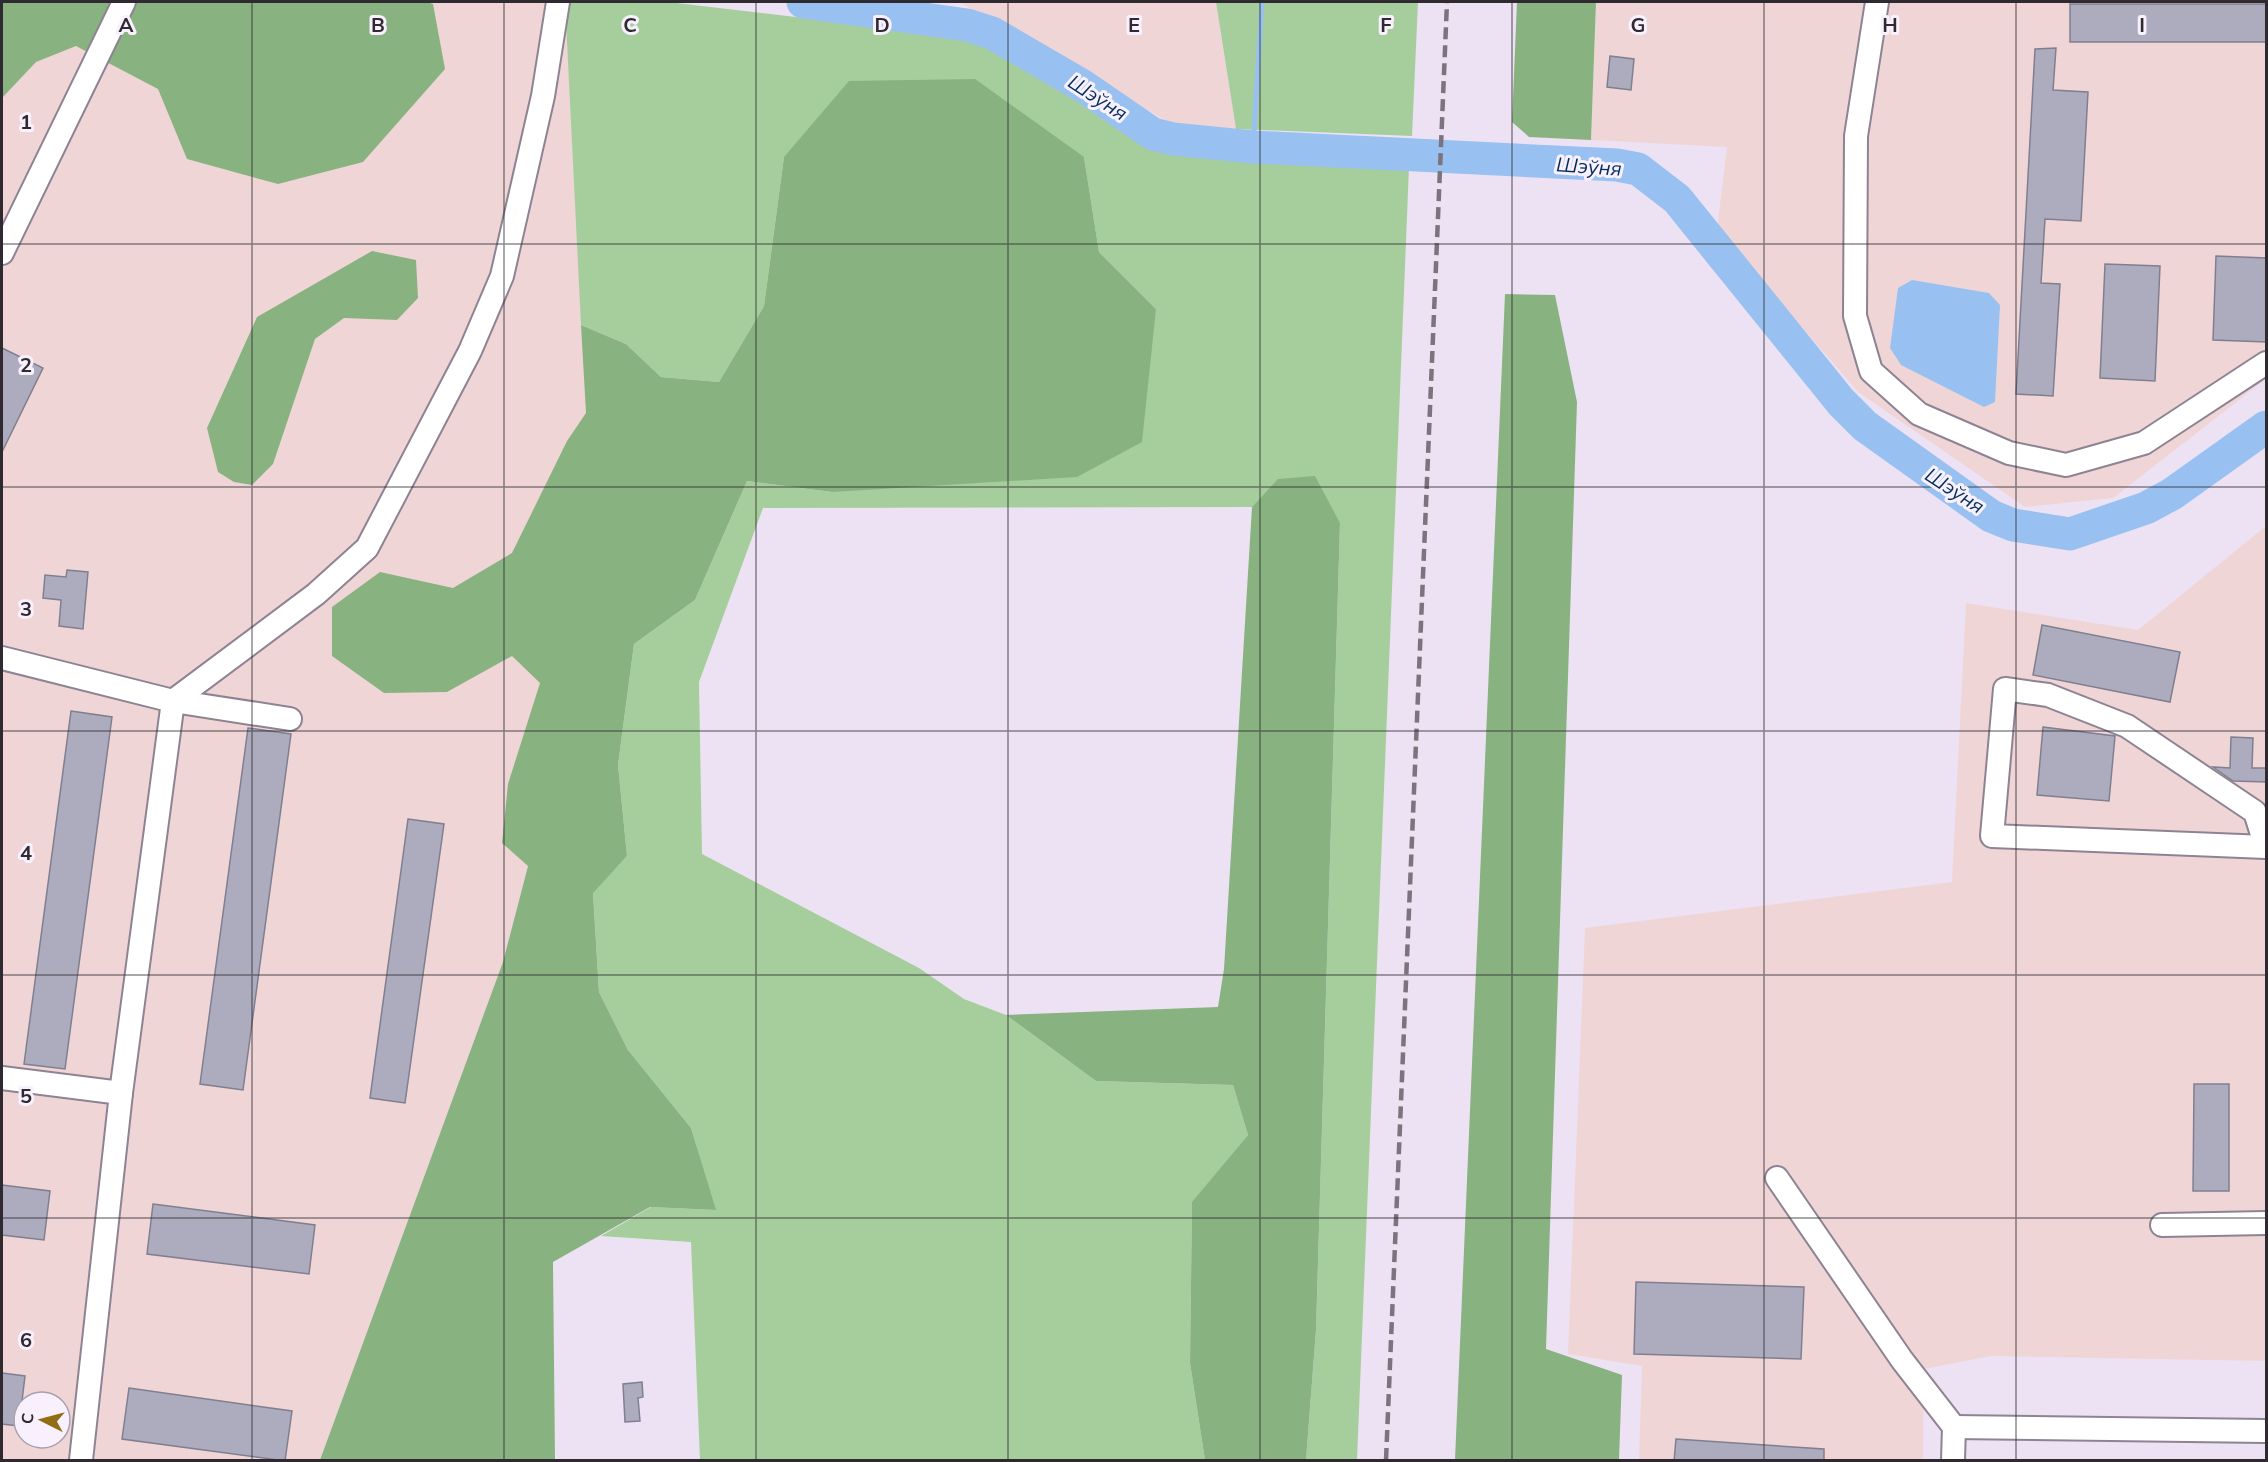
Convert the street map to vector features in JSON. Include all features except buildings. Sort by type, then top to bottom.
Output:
[{"type":"street","points":[[2,253],[124,2]]},
{"type":"street","points":[[81,1461],[121,1093],[173,700],[316,594],[367,548],[470,351],[502,276],[543,96],[558,2]]},
{"type":"street","points":[[1877,2],[1856,136],[1855,316],[1871,371],[1919,414],[2009,453],[2066,465],[2144,443],[2266,363]]},
{"type":"street","points":[[2,657],[173,700],[290,719]]},
{"type":"street","points":[[2005,689],[2048,696],[2127,726],[2255,812],[2266,847],[1992,836],[2005,689]]},
{"type":"street","points":[[2,1078],[121,1093]]},
{"type":"street","points":[[1777,1178],[1902,1360],[1954,1427],[1953,1461]]},
{"type":"street","points":[[2162,1226],[2266,1223]]},
{"type":"street","points":[[1954,1427],[2266,1431]]},
{"type":"shaded area","points":[[2,2],[565,2],[596,600],[503,962],[320,1460],[2,1460]]},
{"type":"shaded area","points":[[959,2],[1216,2],[1236,129],[1172,124]]},
{"type":"shaded area","points":[[1596,2],[2266,2],[2266,379],[2113,498],[2025,507],[1858,392],[1717,229],[1727,147],[1591,140]]},
{"type":"shaded area","points":[[2266,526],[2266,1361],[1991,1356],[1924,1369],[1923,1460],[1639,1460],[1642,1366],[1568,1354],[1585,928],[1952,882],[1966,603],[2138,630]]},
{"type":"green space","points":[[2,2],[427,2],[433,4],[445,69],[363,162],[278,184],[187,159],[158,89],[76,46],[36,62],[2,98]]},
{"type":"green space","points":[[565,2],[668,2],[956,36],[1001,48],[1153,148],[1196,155],[1409,167],[1357,1460],[1306,1460],[1316,1330],[1340,523],[1278,480],[1252,507],[763,508],[699,682],[702,854],[919,968],[964,999],[1006,1015],[1096,1081],[1233,1085],[1248,1135],[1192,1203],[1190,1363],[1205,1460],[700,1460],[691,1242],[601,1236],[651,1207],[715,1210],[691,1128],[628,1050],[599,992],[593,892],[627,856],[618,765],[634,644],[695,600],[747,481],[832,492],[1156,309],[1099,252],[1084,157],[784,157],[764,306],[719,382],[661,377],[626,344],[581,325]]},
{"type":"green space","points":[[1216,2],[1418,2],[1412,136],[1236,129]]},
{"type":"green space","points":[[1517,2],[1596,2],[1591,140],[1529,137],[1512,122]]},
{"type":"green space","points":[[975,79],[1084,157],[1099,252],[1156,309],[1142,442],[1077,477],[832,492],[747,481],[695,600],[634,644],[618,765],[627,856],[593,893],[599,992],[628,1050],[691,1128],[716,1210],[650,1207],[553,1262],[555,1460],[320,1460],[503,962],[528,866],[502,843],[508,784],[540,683],[512,656],[447,692],[384,693],[332,656],[332,607],[380,572],[453,588],[512,553],[567,441],[586,413],[581,325],[626,344],[661,377],[719,382],[764,306],[784,157],[849,81]]},
{"type":"green space","points":[[372,251],[416,260],[418,298],[397,320],[344,318],[315,339],[273,464],[252,485],[234,482],[218,472],[207,428],[257,317]]},
{"type":"green space","points":[[1505,294],[1555,295],[1577,402],[1546,1349],[1622,1375],[1619,1460],[1455,1460]]},
{"type":"green space","points":[[1315,476],[1340,523],[1316,1330],[1306,1460],[1205,1460],[1190,1363],[1192,1202],[1248,1135],[1233,1085],[1096,1081],[1006,1015],[1218,1007],[1224,969],[1252,507],[1278,479]]},
{"type":"water","points":[[1912,280],[1989,293],[2000,305],[1995,402],[1984,407],[1901,365],[1890,348],[1898,288]]},
{"type":"waterway","name":"Шэўня","points":[[803,2],[967,25],[992,33],[1083,86],[1153,134],[1173,139],[1253,147],[1617,165],[1638,169],[1677,199],[1841,402],[1865,426],[1991,516],[2013,525],[2070,534],[2146,508],[2172,494],[2266,427]]},
{"type":"waterway","points":[[1253,147],[1262,2]]},
{"type":"railway","points":[[1386,1460],[1447,2]]}]
